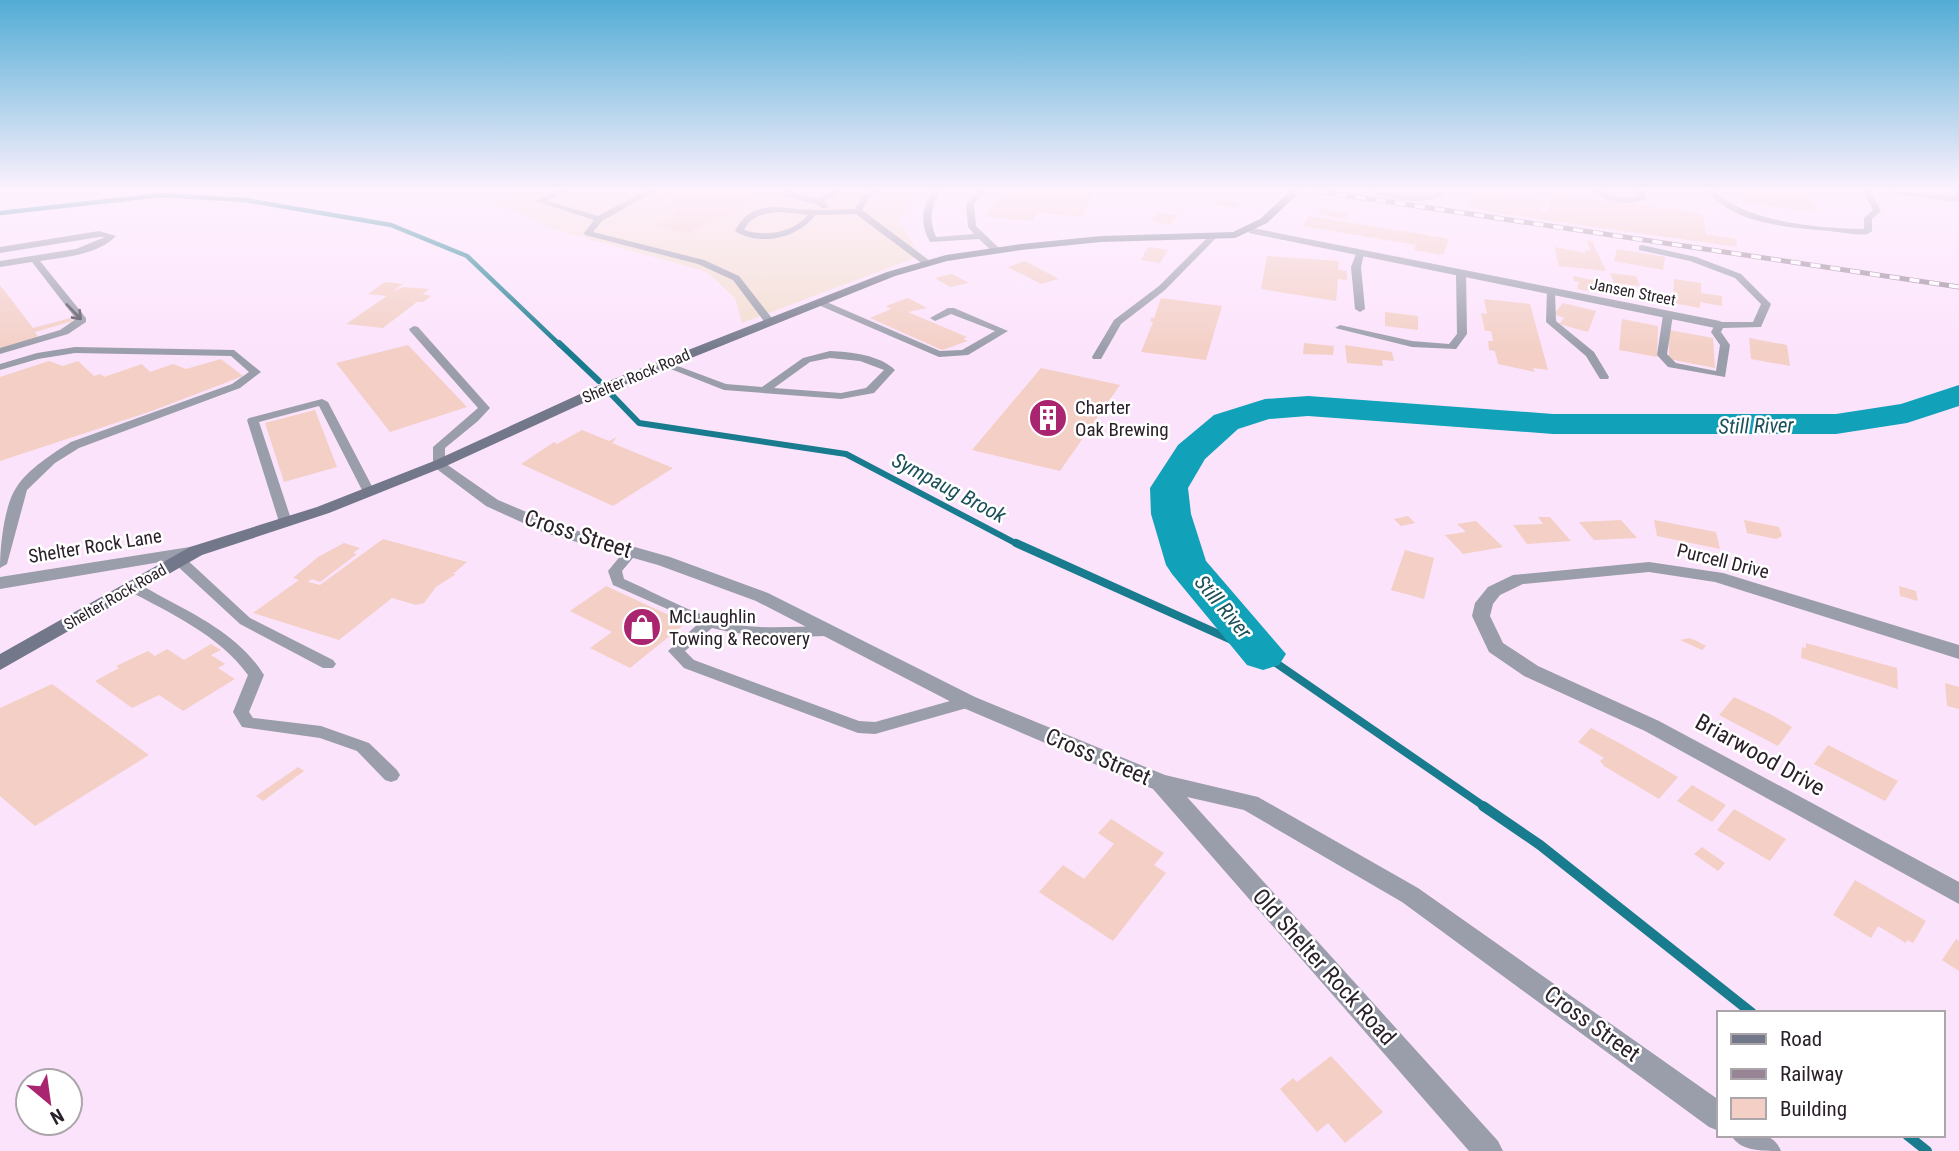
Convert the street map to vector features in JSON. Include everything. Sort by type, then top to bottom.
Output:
[{"type":"street","name":"Shelter Rock Road","points":[[0,663],[196,551],[369,492],[439,464],[663,364],[770,321],[927,263],[996,250],[1046,245]]},
{"type":"street","name":"Jansen Street","points":[[1316,245],[1720,326]]},
{"type":"street","name":"Cross Street","points":[[439,464],[492,503],[551,529],[631,552],[762,597],[968,702],[1161,783],[1250,803],[1409,895],[1717,1116]]},
{"type":"street","name":"Shelter Rock Lane","points":[[0,583],[196,551]]},
{"type":"street","name":"Purcell Drive","points":[[1531,671],[1496,647],[1485,630],[1481,616],[1484,603],[1494,591],[1519,579],[1649,567],[1717,577],[1959,652]]},
{"type":"street","name":"Briarwood Drive","points":[[1531,671],[1652,726],[1959,894]]},
{"type":"street","name":"Old Shelter Rock Road","points":[[1161,783],[1488,1151]]},
{"type":"street","points":[[1748,1137],[1766,1151]]},
{"type":"lane","points":[[0,250],[33,245]]},
{"type":"lane","points":[[0,264],[102,245]]},
{"type":"lane","points":[[634,245],[701,262],[736,278],[770,321]]},
{"type":"lane","points":[[903,245],[927,263]]},
{"type":"lane","points":[[991,245],[996,250]]},
{"type":"lane","points":[[1097,357],[1108,330],[1122,315],[1161,288],[1205,245]]},
{"type":"lane","points":[[1642,248],[1693,258],[1738,276],[1766,304],[1757,325],[1720,326],[1716,332],[1725,345],[1721,375],[1672,365],[1662,355],[1668,315]]},
{"type":"lane","points":[[1360,254],[1356,267],[1360,310]]},
{"type":"lane","points":[[0,351],[64,332],[82,320],[33,258]]},
{"type":"lane","points":[[1340,328],[1412,344],[1452,347],[1462,334],[1461,274]]},
{"type":"lane","points":[[1550,292],[1551,322],[1590,354],[1604,377]]},
{"type":"lane","points":[[819,302],[939,354],[964,353],[1003,331],[951,310],[935,318]]},
{"type":"lane","points":[[414,329],[484,408],[471,424],[447,438],[439,447],[439,464]]},
{"type":"lane","points":[[0,367],[37,356],[75,350],[234,353],[256,372],[236,386],[75,445],[51,460],[21,489],[0,564]]},
{"type":"lane","points":[[663,364],[723,387],[762,391],[841,396],[870,391],[890,370],[882,364],[847,355],[822,354],[798,363],[762,391]]},
{"type":"lane","points":[[285,522],[253,420],[322,402],[369,492]]},
{"type":"lane","points":[[631,552],[615,571],[618,582],[709,621],[761,632],[826,631]]},
{"type":"lane","points":[[179,560],[245,621],[328,664]]},
{"type":"lane","points":[[132,587],[193,621],[247,661],[256,676],[241,712],[248,723],[321,732],[363,747],[391,775]]},
{"type":"lane","points":[[709,621],[676,651],[689,664],[858,727],[875,728],[968,702]]},
{"type":"shaded area","points":[[610,245],[914,245],[920,256],[742,323],[735,298],[707,272]]},
{"type":"building","points":[[1416,245],[1447,245],[1443,255],[1414,250]]},
{"type":"building","points":[[1588,245],[1594,245],[1606,271],[1559,266],[1554,247],[1586,253],[1585,250],[1591,251]]},
{"type":"building","points":[[1148,247],[1168,250],[1160,263],[1141,260]]},
{"type":"building","points":[[1617,249],[1665,257],[1663,270],[1614,261]]},
{"type":"building","points":[[1267,256],[1339,261],[1338,270],[1347,271],[1347,280],[1338,279],[1336,301],[1261,289]]},
{"type":"building","points":[[1025,261],[1059,279],[1041,284],[1008,267]]},
{"type":"building","points":[[1610,273],[1636,276],[1640,286],[1614,283]]},
{"type":"building","points":[[951,274],[969,283],[950,287],[935,278]]},
{"type":"building","points":[[1573,276],[1602,282],[1601,293],[1577,289],[1579,282],[1574,281]]},
{"type":"building","points":[[1674,279],[1701,283],[1701,293],[1722,296],[1722,306],[1700,302],[1700,308],[1673,303]]},
{"type":"building","points":[[385,282],[403,284],[392,292],[403,287],[429,289],[423,294],[431,296],[423,302],[417,302],[383,328],[346,324],[387,296],[368,294]]},
{"type":"building","points":[[0,285],[33,328],[70,318],[73,321],[35,332],[39,338],[0,349]]},
{"type":"building","points":[[908,298],[927,308],[908,312],[967,337],[963,339],[968,341],[942,350],[870,318],[891,309],[886,306]]},
{"type":"building","points":[[1161,298],[1222,306],[1206,360],[1141,352],[1153,322],[1150,321],[1151,318],[1154,318]]},
{"type":"building","points":[[1484,299],[1530,304],[1548,370],[1533,368],[1535,372],[1498,364],[1495,351],[1489,350],[1488,341],[1493,341],[1491,331],[1485,331],[1481,313],[1487,314]]},
{"type":"building","points":[[1563,303],[1596,311],[1588,332],[1559,324],[1564,318],[1554,314]]},
{"type":"building","points":[[1385,312],[1418,316],[1418,330],[1385,326]]},
{"type":"building","points":[[1622,319],[1658,326],[1657,357],[1619,350]]},
{"type":"building","points":[[1669,330],[1713,338],[1715,368],[1669,359]]},
{"type":"building","points":[[1749,338],[1787,345],[1790,366],[1751,359]]},
{"type":"building","points":[[1304,343],[1334,346],[1333,355],[1303,354]]},
{"type":"building","points":[[408,345],[467,407],[390,432],[336,363]]},
{"type":"building","points":[[1345,345],[1392,352],[1394,361],[1382,360],[1383,366],[1347,363]]},
{"type":"building","points":[[221,359],[243,376],[152,411],[0,461],[0,377],[49,361],[63,366],[78,361],[94,376],[101,374],[104,377],[142,364],[150,372],[173,364],[186,369]]},
{"type":"building","name":"Charter Oak Brewing","points":[[1041,368],[1120,385],[1060,471],[972,450]]},
{"type":"building","points":[[315,410],[337,467],[284,482],[265,423]]},
{"type":"building","points":[[582,430],[609,441],[617,437],[612,443],[673,468],[613,506],[521,464],[554,442],[557,444]]},
{"type":"building","points":[[1408,516],[1415,523],[1401,526],[1394,519]]},
{"type":"building","points":[[1538,517],[1550,517],[1571,541],[1527,544],[1513,525],[1543,524]]},
{"type":"building","points":[[1621,520],[1637,538],[1594,540],[1579,522]]},
{"type":"building","points":[[1654,520],[1716,532],[1720,549],[1657,536]]},
{"type":"building","points":[[1744,520],[1779,527],[1782,536],[1776,539],[1747,533]]},
{"type":"building","points":[[1476,521],[1503,547],[1463,554],[1445,535],[1466,532],[1457,524]]},
{"type":"building","points":[[383,539],[467,562],[453,574],[456,574],[436,587],[424,603],[416,605],[392,598],[339,640],[253,613],[299,580],[293,578],[318,557],[344,543],[360,548],[353,553],[357,554],[320,582],[312,579],[308,582],[320,585]]},
{"type":"building","points":[[1405,550],[1434,558],[1424,599],[1391,590]]},
{"type":"building","name":"McLaughlin Towing & Recovery","points":[[606,586],[686,623],[630,668],[590,648],[612,632],[570,611]]},
{"type":"building","points":[[1899,586],[1916,591],[1918,601],[1900,596]]},
{"type":"building","points":[[1689,638],[1706,646],[1702,650],[1680,640]]},
{"type":"building","points":[[1806,643],[1897,668],[1898,689],[1801,658],[1802,647],[1806,648]]},
{"type":"building","points":[[211,644],[221,650],[211,655],[225,664],[218,668],[235,679],[183,711],[159,695],[132,708],[95,681],[119,668],[116,666],[148,651],[155,656],[167,649],[184,660]]},
{"type":"building","points":[[1945,683],[1959,687],[1959,709],[1947,706]]},
{"type":"building","points":[[52,684],[149,755],[35,826],[0,796],[0,708]]},
{"type":"building","points":[[1734,697],[1792,727],[1778,746],[1719,715]]},
{"type":"building","points":[[1591,728],[1678,777],[1659,799],[1604,766],[1600,761],[1604,758],[1578,742]]},
{"type":"building","points":[[1828,745],[1898,781],[1885,801],[1814,764]]},
{"type":"building","points":[[298,767],[304,771],[263,801],[256,796]]},
{"type":"building","points":[[1692,785],[1726,805],[1712,822],[1677,801]]},
{"type":"building","points":[[1734,809],[1786,839],[1770,861],[1717,830]]},
{"type":"building","points":[[1111,819],[1164,853],[1154,865],[1166,873],[1113,941],[1039,892],[1063,865],[1084,879],[1114,844],[1098,833]]},
{"type":"building","points":[[1702,847],[1725,863],[1718,871],[1694,854]]},
{"type":"building","points":[[1855,880],[1926,921],[1913,943],[1907,940],[1906,943],[1878,926],[1871,938],[1833,915]]},
{"type":"building","points":[[1956,939],[1959,941],[1959,971],[1942,960]]},
{"type":"building","points":[[1331,1056],[1383,1112],[1345,1143],[1328,1123],[1317,1132],[1280,1089],[1293,1078],[1297,1082]]},
{"type":"waterway","name":"Sympaug Brook","points":[[439,245],[467,256],[560,345]]},
{"type":"waterway","name":"Sympaug Brook","points":[[559,343],[599,381]]},
{"type":"waterway","name":"Sympaug Brook","points":[[612,395],[639,423],[846,454],[1019,545]]},
{"type":"waterway","name":"Still River","points":[[1263,654],[1187,565],[1171,514],[1169,488],[1191,453],[1226,422],[1265,409],[1308,406],[1553,424],[1836,424],[1907,413],[1959,395]]},
{"type":"waterway","name":"Still River","points":[[1016,543],[1263,654],[1485,807]]},
{"type":"waterway","name":"Still River","points":[[1483,806],[1540,845],[1749,1011]]},
{"type":"waterway","name":"Still River","points":[[1910,1137],[1927,1151]]},
{"type":"railway","points":[[1676,245],[1959,287]]},
{"type":"place","name":"Charter Oak Brewing","points":[[1048,418]]},
{"type":"place","name":"McLaughlin Towing & Recovery","points":[[642,627]]}]
